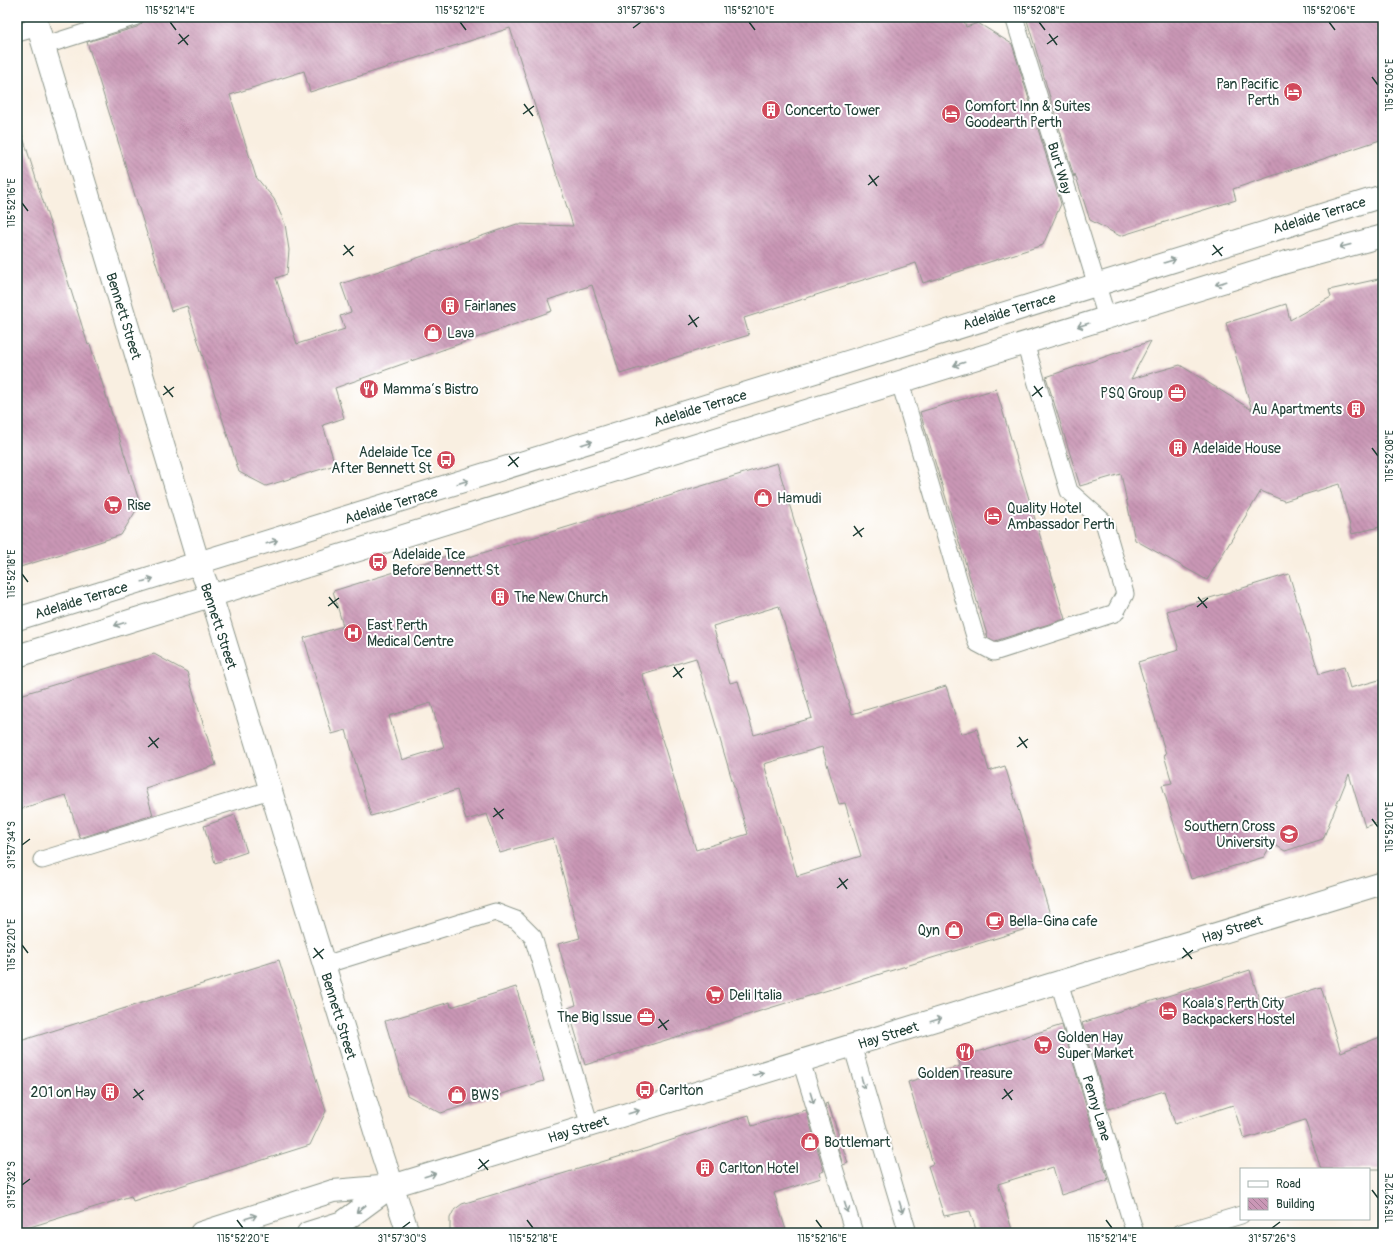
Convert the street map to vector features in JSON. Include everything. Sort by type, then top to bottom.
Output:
[{"type":"main road","name":"Bennett Street","points":[[39,30],[199,565],[211,595],[392,1186],[408,1233]]},
{"type":"main road","name":"Adelaide Terrace","points":[[17,619],[199,565],[1096,284],[1383,196]]},
{"type":"main road","points":[[17,656],[1283,263],[1383,236]]},
{"type":"main road","name":"Hay Street","points":[[201,1233],[333,1191],[392,1186],[1383,883]]},
{"type":"main road","name":"Hay Street","points":[[308,1233],[343,1222],[392,1186]]},
{"type":"lane","points":[[17,33],[134,17]]},
{"type":"lane","name":"Burt Way","points":[[1014,17],[1107,318]]},
{"type":"lane","points":[[900,382],[977,643],[994,652],[1115,613],[1125,594],[1104,522],[1069,491],[1025,343]]},
{"type":"lane","points":[[42,860],[270,790]]},
{"type":"lane","points":[[324,965],[495,912],[516,920],[533,937],[590,1126]]},
{"type":"lane","name":"Penny Lane","points":[[1059,982],[1135,1233]]},
{"type":"lane","points":[[852,1046],[908,1233]]},
{"type":"lane","points":[[801,1061],[854,1233]]},
{"type":"lane","points":[[1181,1233],[1240,1215]]},
{"type":"building","points":[[963,17],[966,27],[978,23],[1012,44],[1061,204],[1043,245],[923,283],[916,263],[744,318],[749,335],[620,374],[592,285],[548,300],[552,311],[335,388],[344,418],[323,425],[335,465],[266,486],[239,472],[187,306],[171,311],[87,42],[137,27],[142,23],[144,18]],"holes":[[[510,28],[573,226],[517,224],[341,284],[351,312],[340,316],[345,329],[297,344],[276,278],[287,274],[289,250],[285,224],[274,199],[256,177],[230,95],[304,71],[310,92]]]},
{"type":"building","points":[[1026,17],[1383,17],[1383,139],[1233,189],[1236,200],[1120,236],[1090,220],[1075,174],[1074,177]]},
{"type":"building","points":[[22,134],[88,345],[90,344],[140,504],[121,535],[17,568],[17,135]]},
{"type":"building","points":[[1383,278],[1383,526],[1352,534],[1339,484],[1284,501],[1261,491],[1207,580],[1135,540],[1121,474],[1080,486],[1046,377],[1151,341],[1131,379],[1180,365],[1252,410],[1226,323],[1286,304],[1290,320],[1331,297],[1329,290]]},
{"type":"building","name":"Quality Hotel Ambassador Perth","points":[[996,389],[1065,619],[995,641],[988,638],[920,412]]},
{"type":"building","points":[[777,463],[852,714],[946,686],[961,734],[977,729],[989,771],[1005,766],[1052,921],[585,1065],[568,1008],[576,1005],[558,944],[580,938],[553,838],[500,853],[487,814],[466,820],[457,790],[371,816],[346,730],[332,734],[304,638],[343,626],[333,591],[450,555],[453,562]],"holes":[[[779,606],[812,718],[754,735],[738,681],[730,683],[713,626]],[[696,658],[748,834],[696,850],[642,674]],[[431,703],[444,747],[402,760],[389,716]],[[822,747],[839,804],[845,803],[861,856],[797,876],[764,764]]]},
{"type":"building","points":[[1289,574],[1319,674],[1344,667],[1350,688],[1383,679],[1383,821],[1365,827],[1349,774],[1323,839],[1285,851],[1272,843],[1264,857],[1191,879],[1162,785],[1172,783],[1164,755],[1166,754],[1138,662],[1179,650],[1167,611]]},
{"type":"building","points":[[154,654],[187,672],[216,765],[145,788],[153,815],[80,838],[66,795],[17,810],[17,696]]},
{"type":"building","points":[[235,815],[247,852],[215,863],[204,826]]},
{"type":"building","name":"201 on Hay","points":[[279,960],[326,1111],[310,1145],[133,1201],[131,1196],[17,1231],[17,1042]]},
{"type":"building","points":[[1250,970],[1261,1006],[1321,987],[1341,1052],[1383,1036],[1383,1169],[1321,1168],[1305,1120],[1244,1139],[1233,1105],[1175,1124],[1164,1091],[1108,1109],[1082,1023]]},
{"type":"building","points":[[516,987],[544,1081],[441,1113],[407,1095],[385,1021],[450,1002],[451,1007]]},
{"type":"building","points":[[1062,1025],[1108,1180],[1061,1195],[1053,1167],[998,1184],[1013,1233],[977,1233],[970,1211],[944,1216],[928,1166],[933,1164],[908,1082],[960,1066],[958,1058]]},
{"type":"building","points":[[828,1103],[848,1163],[843,1165],[825,1104]]},
{"type":"building","points":[[806,1110],[824,1171],[819,1173],[821,1178],[774,1193],[787,1233],[450,1233],[450,1218],[454,1210],[462,1204],[638,1151],[749,1115],[752,1126]]},
{"type":"place","name":"Pan Pacific Perth","points":[[1293,92]]},
{"type":"place","name":"Concerto Tower","points":[[771,110]]},
{"type":"place","name":"Comfort Inn & Suites Goodearth Perth","points":[[951,114]]},
{"type":"place","name":"Fairlanes","points":[[450,306]]},
{"type":"place","name":"Lava","points":[[433,333]]},
{"type":"place","name":"Mamma‘s Bistro","points":[[369,389]]},
{"type":"place","name":"PSQ Group","points":[[1177,393]]},
{"type":"place","name":"Au Apartments","points":[[1356,409]]},
{"type":"place","name":"Adelaide House","points":[[1178,448]]},
{"type":"place","name":"Adelaide Tce After Bennett St","points":[[446,460]]},
{"type":"place","name":"Hamudi","points":[[763,498]]},
{"type":"place","name":"Rise","points":[[113,505]]},
{"type":"place","name":"Quality Hotel Ambassador Perth","points":[[993,516]]},
{"type":"place","name":"Adelaide Tce Before Bennett St","points":[[378,562]]},
{"type":"place","name":"The New Church","points":[[500,597]]},
{"type":"place","name":"East Perth Medical Centre","points":[[353,633]]},
{"type":"place","name":"Southern Cross University","points":[[1289,834]]},
{"type":"place","name":"Bella-Gina cafe","points":[[995,921]]},
{"type":"place","name":"Qyn","points":[[954,930]]},
{"type":"place","name":"Deli Italia","points":[[715,995]]},
{"type":"place","name":"Koala's Perth City Backpackers Hostel","points":[[1168,1011]]},
{"type":"place","name":"The Big Issue","points":[[646,1017]]},
{"type":"place","name":"Golden Hay Super Market","points":[[1043,1045]]},
{"type":"place","name":"Golden Treasure","points":[[965,1052]]},
{"type":"place","name":"Carlton","points":[[645,1090]]},
{"type":"place","name":"201 on Hay","points":[[110,1092]]},
{"type":"place","name":"BWS","points":[[457,1095]]},
{"type":"place","name":"Bottlemart","points":[[810,1142]]},
{"type":"place","name":"Carlton Hotel","points":[[705,1168]]}]
